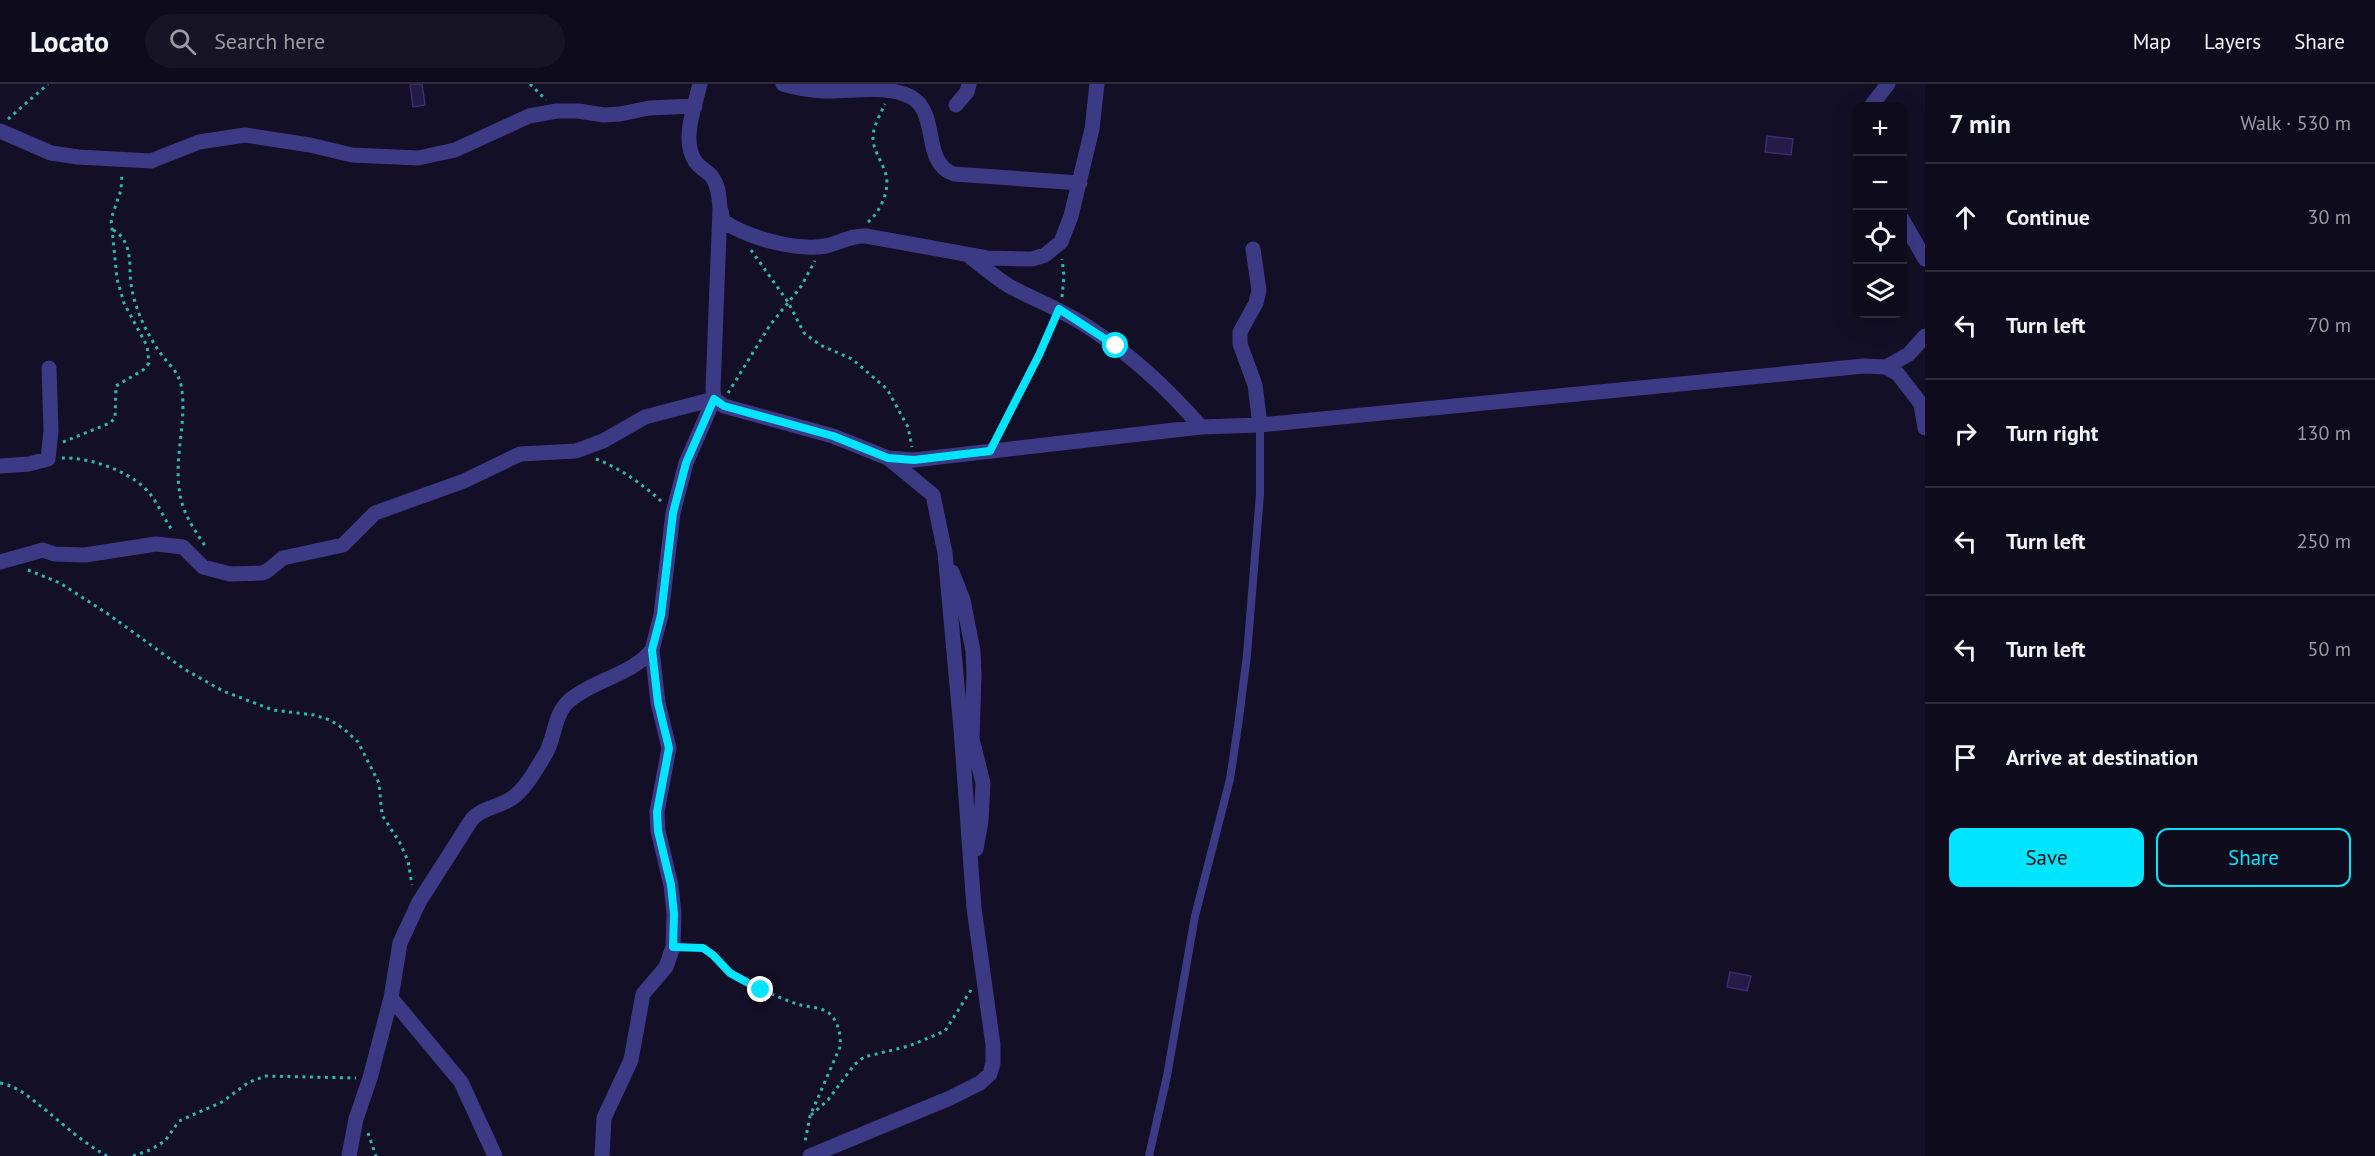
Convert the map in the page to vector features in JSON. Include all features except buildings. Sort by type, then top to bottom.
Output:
[{"type":"street","points":[[700,84],[690,124],[691,152],[695,162],[713,178],[719,192],[713,389],[719,403]]},
{"type":"street","points":[[783,84],[807,90],[891,90],[914,98],[923,110],[938,164],[954,174],[1080,183]]},
{"type":"street","points":[[956,105],[967,92],[969,84]]},
{"type":"street","points":[[720,208],[723,221],[736,230],[754,237],[779,242],[823,246],[853,235],[969,256],[1032,259],[1045,255],[1061,242],[1071,216],[1096,107],[1097,84]]},
{"type":"street","points":[[1874,102],[1888,84]]},
{"type":"street","points":[[4,125],[51,153],[78,157],[151,160],[199,142],[245,135],[310,145],[352,155],[418,158],[455,150],[529,116],[557,111],[604,115],[649,108],[695,106]]},
{"type":"street","points":[[1907,228],[1925,259]]},
{"type":"street","points":[[1253,249],[1259,290],[1256,303],[1240,332],[1240,344],[1255,385],[1260,425]]},
{"type":"street","points":[[969,256],[1010,286],[1059,309],[1090,328],[1143,367],[1171,393],[1201,427]]},
{"type":"street","points":[[0,562],[43,550],[54,554],[85,555],[144,544],[183,547],[203,567],[251,574],[262,573],[283,558],[343,545],[375,513],[464,481],[520,454],[576,452],[603,441],[645,417],[719,403],[833,436],[888,458],[914,460],[1201,427],[1260,425],[1827,370],[1886,367],[1909,354],[1925,336]]},
{"type":"street","points":[[1886,367],[1898,374],[1916,397],[1920,404],[1925,428]]},
{"type":"street","points":[[0,466],[29,464],[48,454],[49,368]]},
{"type":"street","points":[[602,1156],[604,1118],[631,1060],[643,994],[666,967],[673,947],[674,914],[671,885],[658,831],[657,812],[669,748],[658,703],[652,650],[661,615],[673,513],[686,463],[719,403]]},
{"type":"street","points":[[888,458],[933,495]]},
{"type":"street","points":[[807,1151],[950,1098],[980,1083],[990,1074],[993,1063],[993,1045],[974,908],[945,553],[933,495],[914,460]]},
{"type":"street","points":[[349,1156],[356,1119],[392,998],[400,943],[413,914],[472,819],[481,812],[510,800],[522,788],[547,751],[563,707],[570,699],[642,661],[652,650]]},
{"type":"street","points":[[392,998],[461,1082],[495,1156]]},
{"type":"lane","points":[[1149,1156],[1167,1076],[1195,916],[1230,779],[1247,655],[1260,494],[1260,425]]},
{"type":"path","points":[[4,125],[48,84]]},
{"type":"path","points":[[853,235],[879,210],[886,185],[886,177],[873,142],[873,134],[891,90]]},
{"type":"path","points":[[48,454],[115,418],[116,386],[143,370],[149,363],[147,346],[124,303],[117,279],[111,219],[121,190],[125,160]]},
{"type":"path","points":[[113,230],[125,242],[129,252],[131,291],[134,301],[161,354],[177,374],[183,410],[179,493],[185,514],[222,571]]},
{"type":"path","points":[[736,230],[788,302],[804,333],[820,345],[844,354],[886,389],[908,427],[914,460]]},
{"type":"path","points":[[990,451],[1039,355],[1059,309],[1064,276],[1061,242]]},
{"type":"path","points":[[719,403],[770,325],[800,288],[823,246]]},
{"type":"path","points":[[576,452],[609,464],[646,488],[673,513]]},
{"type":"path","points":[[48,454],[95,462],[141,484],[153,497],[183,547]]},
{"type":"path","points":[[21,568],[60,583],[108,614],[183,669],[223,691],[273,710],[314,715],[330,720],[344,729],[358,742],[379,783],[382,815],[400,843],[408,861],[413,914]]},
{"type":"path","points":[[673,947],[703,948],[742,981],[799,1004],[822,1009],[831,1015],[841,1037],[840,1047],[810,1116],[807,1151]]},
{"type":"path","points":[[810,1116],[828,1100],[854,1065],[864,1057],[909,1046],[945,1031],[982,974]]},
{"type":"path","points":[[133,1156],[165,1141],[178,1121],[222,1102],[249,1082],[266,1076],[327,1079],[370,1078]]},
{"type":"path","points":[[0,1083],[14,1086],[27,1094],[107,1156]]},
{"type":"route","points":[[761,990],[730,973],[703,948],[673,947],[674,914],[671,885],[658,831],[657,812],[669,748],[658,703],[652,650],[661,615],[673,513],[686,463],[714,399],[719,404],[737,411],[833,436],[888,458],[914,460],[990,451],[1039,355],[1059,309],[1116,346]]}]
